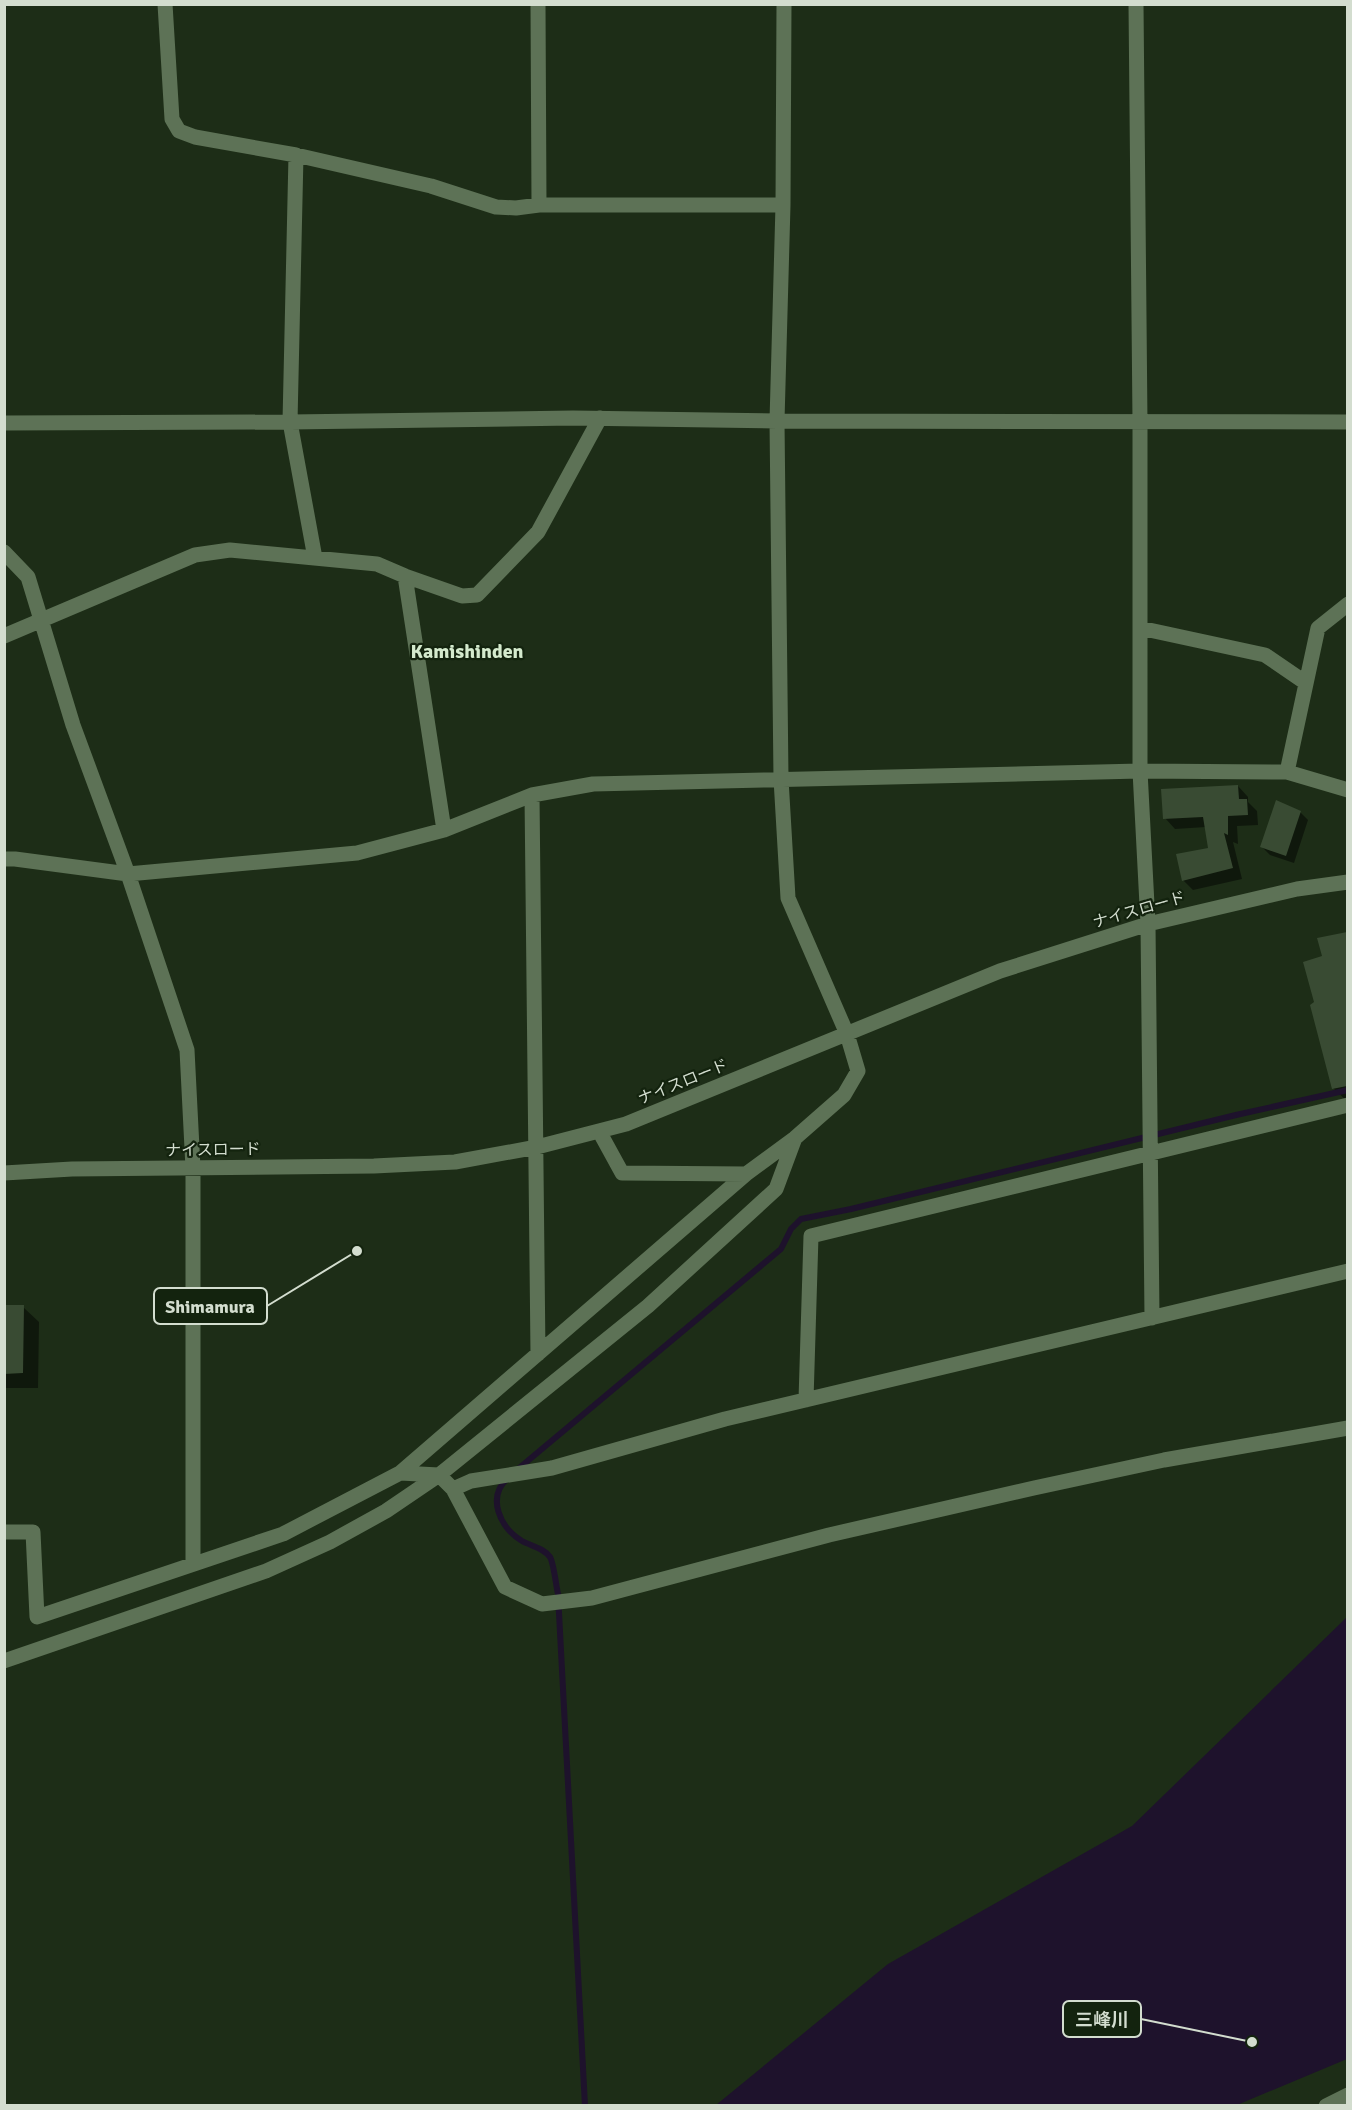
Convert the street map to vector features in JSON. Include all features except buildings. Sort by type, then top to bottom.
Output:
[{"type":"street","points":[[165,4],[172,119],[178,131],[195,137],[296,155],[431,186],[496,207],[783,205]]},
{"type":"street","points":[[538,4],[540,205]]},
{"type":"street","points":[[4,1532],[33,1532],[37,1617],[284,1534],[400,1473],[746,1174],[795,1138],[844,1095],[858,1071],[847,1034],[788,898],[781,779],[777,421],[783,205],[784,4]]},
{"type":"street","points":[[1136,4],[1140,422],[1140,771],[1148,924],[1152,1318]]},
{"type":"street","points":[[296,155],[290,422],[315,558]]},
{"type":"street","points":[[4,423],[600,418],[777,421],[1347,422]]},
{"type":"street","points":[[4,636],[195,555],[230,550],[377,564],[462,596],[477,595],[538,532],[600,418]]},
{"type":"street","points":[[4,552],[28,577],[73,725],[128,874],[187,1050],[193,1168],[193,1563]]},
{"type":"street","points":[[405,576],[444,830]]},
{"type":"street","points":[[1287,772],[1318,628],[1347,604]]},
{"type":"street","points":[[1140,628],[1265,655],[1306,683]]},
{"type":"street","points":[[4,859],[128,874],[357,853],[444,830],[532,795],[593,784],[1140,771],[1287,772],[1347,790]]},
{"type":"street","points":[[532,795],[538,1354]]},
{"type":"street","name":"ナイスロード","points":[[4,1173],[72,1169],[374,1166],[455,1162],[537,1147],[626,1124],[1000,972],[1148,924],[1297,890],[1347,882]]},
{"type":"street","points":[[806,1400],[811,1236],[1347,1105]]},
{"type":"street","points":[[599,1131],[622,1173],[746,1174]]},
{"type":"street","points":[[4,1661],[266,1571],[330,1542],[386,1511],[439,1475],[648,1306],[776,1189],[795,1138]]},
{"type":"street","points":[[453,1489],[471,1481],[552,1468],[725,1419],[1347,1271]]},
{"type":"street","points":[[400,1473],[439,1475],[453,1489],[505,1587],[542,1604],[592,1598],[829,1535],[1034,1488],[1164,1460],[1347,1428]]},
{"type":"street","points":[[1326,2106],[1347,2095]]},
{"type":"shaded area","points":[[1347,1617],[1347,2059],[1237,2105],[716,2105],[888,1964],[1132,1826]]},
{"type":"waterway","points":[[518,1469],[781,1249],[791,1229],[801,1219],[1348,1090]]},
{"type":"waterway","points":[[508,1478],[498,1494],[497,1503],[502,1520],[514,1535],[544,1551],[550,1557],[558,1594],[585,2106]]},
{"type":"place","name":"Shimamura","points":[[357,1251]]},
{"type":"place","name":"三峰川","points":[[1252,2042]]},
{"type":"district","name":"Kamishinden","points":[[467,651]]}]
